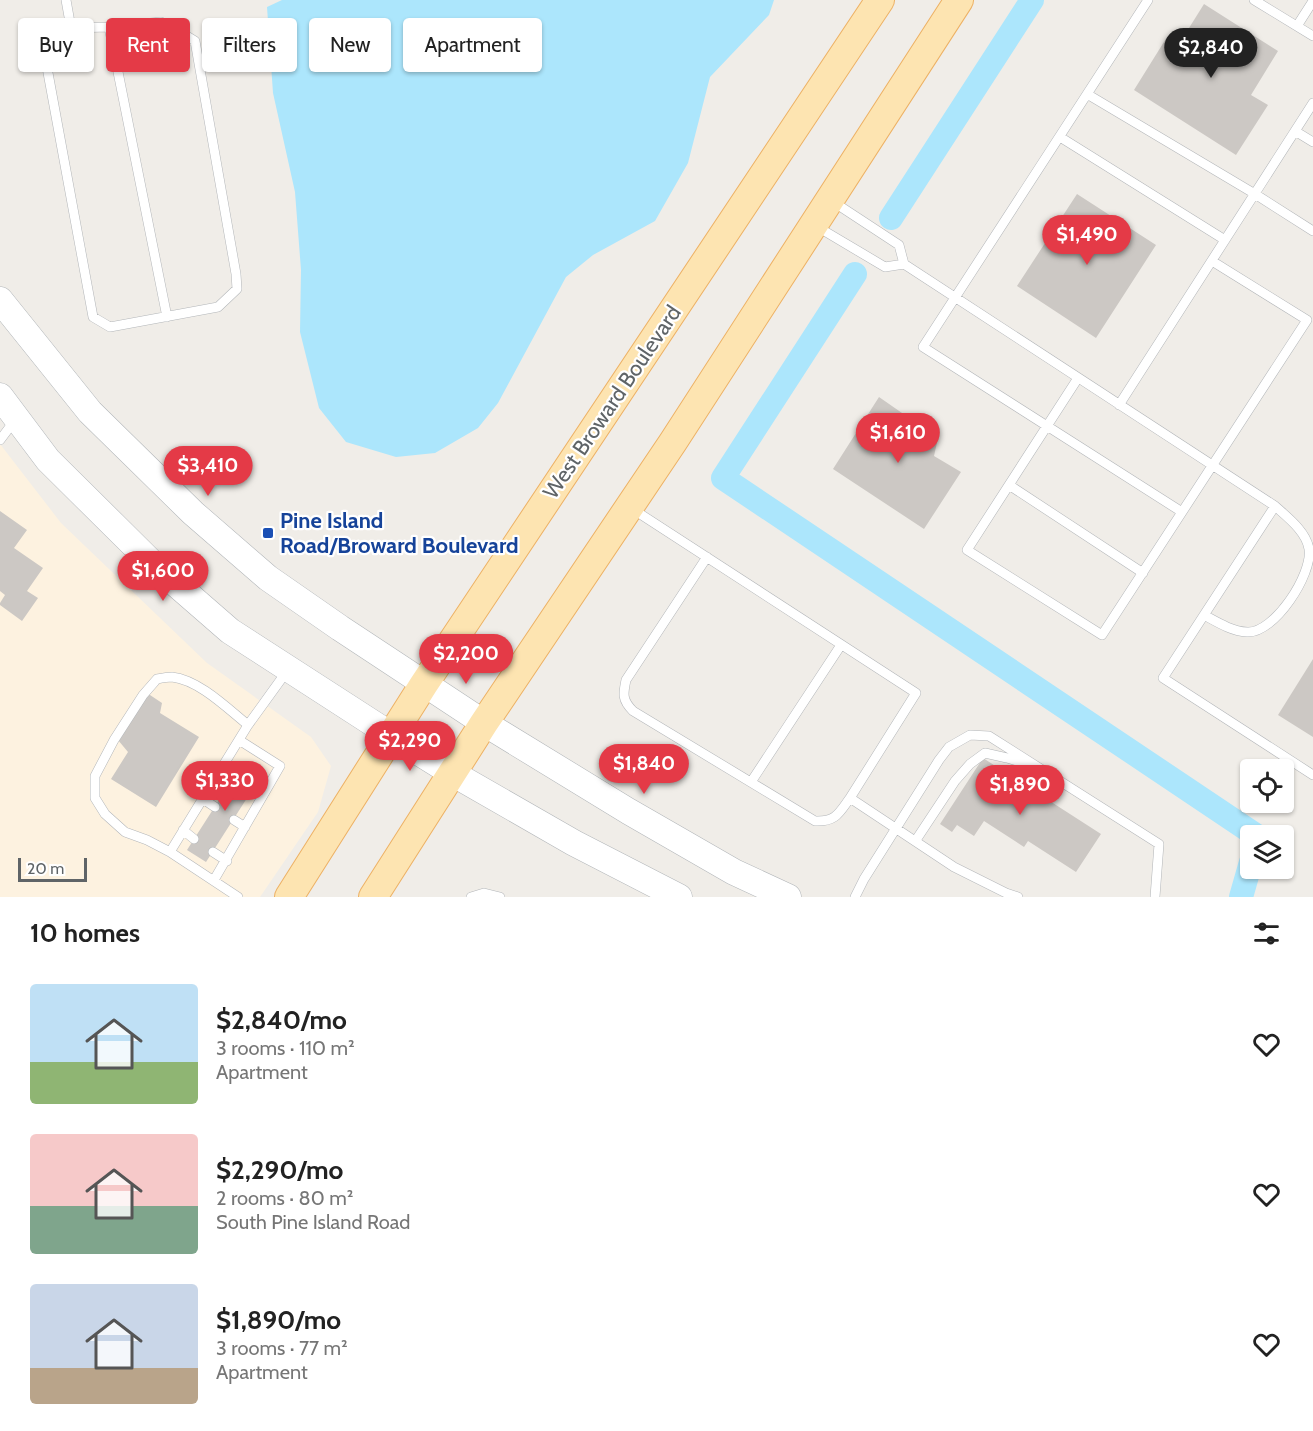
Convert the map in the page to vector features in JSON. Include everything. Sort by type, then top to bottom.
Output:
[{"type":"main road","name":"West Broward Boulevard","points":[[289,897],[424,684],[880,0]]},
{"type":"main road","points":[[373,897],[484,723],[629,507],[959,0]]},
{"type":"main road","points":[[0,300],[90,412],[193,513],[268,578],[484,723],[724,867],[788,897]]},
{"type":"main road","points":[[0,396],[8,424],[48,460],[153,564],[230,631],[452,773],[574,843],[679,897]]},
{"type":"lane","points":[[66,0],[69,18]]},
{"type":"lane","points":[[1148,0],[923,347],[1182,512]]},
{"type":"lane","points":[[1254,0],[1313,36]]},
{"type":"lane","points":[[1297,26],[1313,1]]},
{"type":"lane","points":[[48,72],[93,317],[110,327],[218,307],[237,289],[195,41],[190,38]]},
{"type":"lane","points":[[118,72],[167,317]]},
{"type":"lane","points":[[1087,94],[1313,231]]},
{"type":"lane","points":[[1119,405],[1313,104]]},
{"type":"lane","points":[[1295,131],[1313,142]]},
{"type":"lane","points":[[1060,137],[1225,240]]},
{"type":"lane","points":[[829,200],[899,245],[904,264],[1275,506],[1300,529],[1309,549],[1308,560],[1302,578],[1292,596],[1284,609],[1270,623],[1259,631],[1247,632],[1230,628],[1204,615]]},
{"type":"lane","points":[[813,224],[885,267],[904,264]]},
{"type":"lane","points":[[1078,378],[967,550],[1102,636],[1306,320],[1212,261]]},
{"type":"lane","points":[[0,440],[8,424]]},
{"type":"lane","points":[[1009,484],[1143,573]]},
{"type":"lane","points":[[1275,506],[1163,678],[1313,775]]},
{"type":"lane","points":[[629,507],[916,693],[850,798],[837,815],[826,821],[814,821],[633,711],[627,704],[623,693],[626,680],[706,557]]},
{"type":"lane","points":[[751,782],[841,645]]},
{"type":"lane","points":[[170,852],[248,725],[289,669]]},
{"type":"lane","points":[[238,897],[170,852],[125,832],[105,814],[95,798],[96,776],[114,740],[143,695],[157,679],[171,677],[202,689],[248,725]]},
{"type":"lane","points":[[855,897],[864,879],[949,747],[970,735],[989,736],[1159,844],[1155,897]]},
{"type":"lane","points":[[214,880],[280,766],[239,740]]},
{"type":"lane","points":[[916,840],[955,781],[970,764],[985,753],[1043,770]]},
{"type":"lane","points":[[224,765],[237,773]]},
{"type":"lane","points":[[256,785],[266,790]]},
{"type":"lane","points":[[850,798],[954,867],[1018,897]]},
{"type":"lane","points":[[203,799],[215,807]]},
{"type":"lane","points":[[234,820],[245,827]]},
{"type":"lane","points":[[183,830],[194,839]]},
{"type":"lane","points":[[213,852],[227,861]]},
{"type":"lane","points":[[471,897],[484,893],[500,897]]},
{"type":"shaded area","points":[[0,444],[61,523],[207,663],[311,737],[331,766],[318,812],[260,897],[0,897]]},
{"type":"water","points":[[282,0],[774,0],[769,15],[710,77],[688,163],[655,221],[593,255],[566,277],[498,403],[478,428],[435,453],[396,457],[346,442],[319,408],[300,332],[301,270],[295,192],[273,93],[272,72],[297,72],[297,18],[268,18],[267,7]]},
{"type":"building","points":[[1204,4],[1278,51],[1251,95],[1268,105],[1236,155],[1134,90],[1167,37],[1179,44]]},
{"type":"building","points":[[1077,194],[1156,245],[1096,338],[1017,286]]},
{"type":"building","points":[[879,397],[938,438],[934,456],[961,472],[924,529],[833,469]]},
{"type":"building","points":[[0,511],[27,530],[14,548],[43,568],[27,591],[38,598],[22,621],[0,605],[5,595],[0,591]]},
{"type":"building","points":[[1313,659],[1313,737],[1278,715]]},
{"type":"building","points":[[147,693],[162,703],[160,713],[199,737],[156,807],[111,779],[128,752],[118,740]]},
{"type":"building","points":[[983,758],[1101,834],[1076,872],[1028,841],[1024,847],[984,821],[974,836],[957,825],[952,832],[940,824]]},
{"type":"building","points":[[244,761],[263,773],[206,862],[187,850]]},
{"type":"waterway","points":[[891,218],[1032,0]]},
{"type":"waterway","points":[[855,274],[723,478],[1241,825]]},
{"type":"waterway","points":[[1241,897],[1246,879]]},
{"type":"place","name":"Pine Island Road/Broward Boulevard","points":[[268,533]]}]
